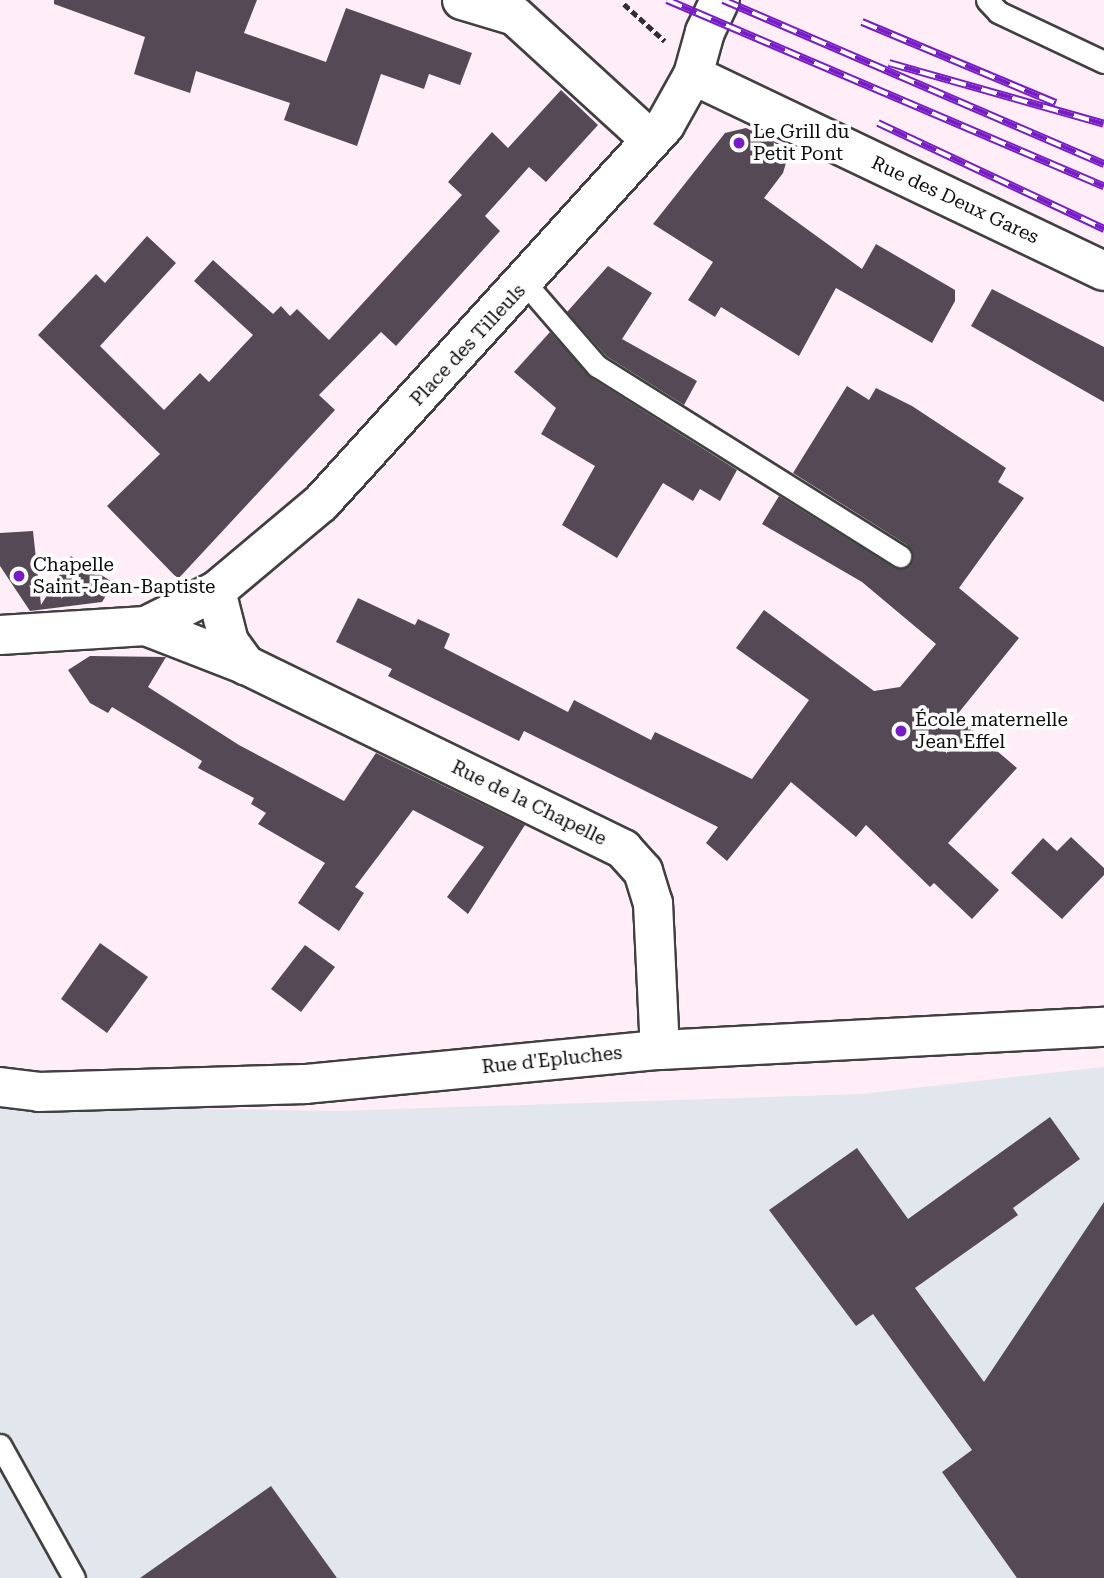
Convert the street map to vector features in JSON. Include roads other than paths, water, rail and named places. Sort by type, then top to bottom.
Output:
[{"type":"street","points":[[462,0],[515,16],[652,140]]},
{"type":"street","name":"Place des Tilleuls","points":[[216,591],[321,503],[525,283],[652,140],[682,60],[705,32],[720,0]]},
{"type":"street","name":"Rue des Deux Gares","points":[[682,60],[1104,271]]},
{"type":"street","points":[[216,591],[229,642],[246,665]]},
{"type":"street","name":"Rue de la Chapelle","points":[[0,635],[146,626],[216,591]]},
{"type":"street","name":"Rue de la Chapelle","points":[[146,626],[246,665],[623,849],[643,871],[653,904],[660,1049]]},
{"type":"street","name":"Rue d'Epluches","points":[[0,1087],[39,1093],[305,1084],[660,1049],[1104,1027]]},
{"type":"lane","points":[[987,0],[998,12],[1104,62]]},
{"type":"lane","points":[[525,283],[597,366],[901,555]]},
{"type":"lane","points":[[0,1445],[74,1578]]},
{"type":"railway","points":[[667,0],[1104,186]]},
{"type":"railway","points":[[723,0],[1104,164]]},
{"type":"railway","points":[[862,22],[1056,103]]},
{"type":"railway","points":[[889,63],[1104,124]]},
{"type":"railway","points":[[878,123],[1104,229]]},
{"type":"place","name":"Le Grill du Petit Pont","points":[[739,143]]},
{"type":"place","name":"Chapelle Saint-Jean-Baptiste","points":[[19,576]]},
{"type":"place","name":"École maternelle Jean Effel","points":[[901,731]]}]
